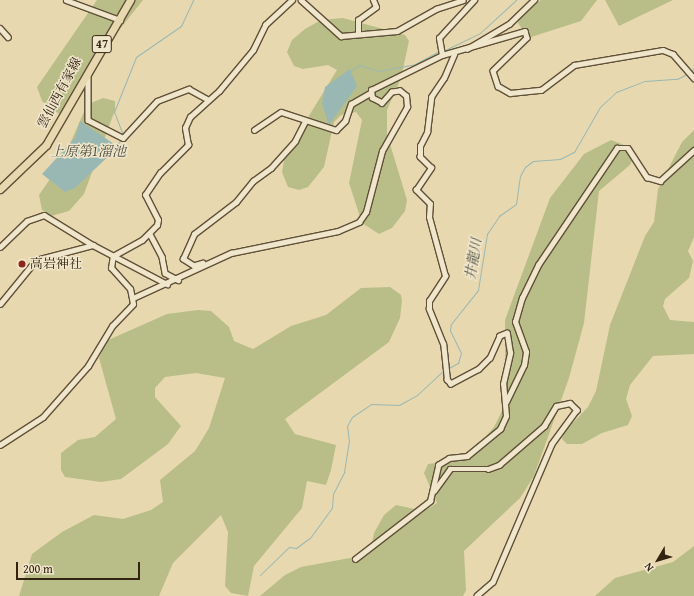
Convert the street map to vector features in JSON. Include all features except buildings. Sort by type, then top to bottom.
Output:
[{"type":"main road","name":"雲仙西有家線","points":[[0,189],[42,150],[86,70],[120,20],[130,0]]},
{"type":"street","points":[[66,0],[120,20]]},
{"type":"street","points":[[0,444],[47,413],[88,366],[112,326],[133,304],[133,298],[124,281],[111,268],[113,256],[150,234],[158,220],[145,195],[160,173],[188,145],[186,123],[207,99],[220,91],[253,50],[265,25],[292,0]]},
{"type":"street","points":[[301,0],[339,35],[358,32],[397,31],[436,9],[463,0]]},
{"type":"street","points":[[358,32],[358,20],[376,7],[373,0]]},
{"type":"street","points":[[442,55],[439,38],[474,0]]},
{"type":"street","points":[[254,130],[281,112],[336,130],[345,121],[351,104],[370,93],[376,85],[406,74],[442,55],[454,54],[467,48],[509,24],[534,0]]},
{"type":"street","points":[[0,28],[8,37]]},
{"type":"street","points":[[467,48],[525,31],[527,38],[493,71],[498,86],[510,93],[541,90],[574,64],[663,50],[673,54],[691,74]]},
{"type":"street","points":[[454,54],[444,78],[431,97],[427,132],[420,146],[420,157],[430,168],[416,190],[430,204],[429,217],[445,276],[429,301],[428,310],[444,344],[447,380],[451,384],[479,369],[490,358],[503,332],[507,333],[510,353],[503,384],[506,402]]},
{"type":"street","points":[[86,70],[88,120],[122,138],[157,101],[189,89],[207,99]]},
{"type":"street","points":[[133,298],[178,280],[231,253],[338,231],[359,222],[366,212],[382,151],[402,119],[408,100],[397,90],[382,103],[370,93]]},
{"type":"street","points":[[207,264],[194,266],[183,259],[194,234],[236,202],[253,181],[271,168],[295,141],[305,121]]},
{"type":"street","points":[[433,492],[435,468],[446,459],[467,456],[500,429],[506,402],[524,365],[526,352],[515,322],[522,298],[542,258],[617,148],[628,148],[647,177],[660,181],[694,150]]},
{"type":"street","points":[[0,246],[39,215],[50,217],[93,245],[167,284]]},
{"type":"street","points":[[150,234],[162,257],[165,273],[178,280]]},
{"type":"street","points":[[0,304],[36,260],[93,245]]},
{"type":"street","points":[[355,558],[424,506],[450,469],[488,469],[499,465],[544,426],[556,406],[570,403],[577,410],[552,444],[493,582],[477,596]]},
{"type":"green space","points":[[97,0],[143,0],[100,54],[79,96],[59,114],[42,101],[37,87]]},
{"type":"green space","points":[[541,0],[597,0],[581,21],[528,38],[518,23],[520,16]]},
{"type":"green space","points":[[605,0],[673,0],[619,26]]},
{"type":"green space","points":[[343,18],[405,35],[409,41],[401,78],[387,110],[387,134],[407,200],[405,211],[392,228],[379,234],[362,223],[349,183],[362,120],[356,112],[341,115],[334,122],[324,167],[308,187],[299,190],[288,187],[282,172],[285,155],[337,70],[328,65],[303,69],[294,66],[287,52],[292,40],[305,29],[321,20]]},
{"type":"green space","points":[[103,98],[115,101],[115,110],[84,194],[69,211],[51,216],[42,210],[39,195],[63,160],[83,114],[91,103]]},
{"type":"green space","points":[[694,130],[694,237],[688,251],[693,261],[689,278],[665,299],[663,306],[670,320],[694,322],[694,354],[653,356],[630,385],[626,399],[632,416],[628,425],[602,433],[582,444],[567,444],[562,439],[564,432],[588,407],[596,391],[610,325],[645,236],[654,222],[658,189],[682,142]]},
{"type":"green space","points":[[611,140],[632,148],[635,154],[630,165],[599,191],[584,323],[569,378],[534,476],[520,498],[464,551],[466,590],[463,596],[260,596],[285,575],[301,567],[366,555],[371,549],[374,533],[384,515],[396,505],[424,511],[437,503],[424,473],[428,464],[452,461],[475,449],[494,427],[505,405],[505,320],[550,198],[584,154]]},
{"type":"green space","points":[[390,287],[401,295],[402,301],[400,318],[389,342],[285,419],[295,434],[336,445],[331,470],[326,485],[307,481],[302,508],[254,566],[248,596],[231,593],[225,586],[228,532],[221,515],[173,563],[159,596],[19,596],[32,554],[62,532],[94,515],[123,519],[151,510],[163,502],[160,480],[195,451],[209,428],[225,378],[196,373],[165,377],[155,388],[155,397],[181,426],[168,444],[121,479],[101,482],[65,477],[61,470],[61,453],[78,440],[95,437],[116,419],[99,358],[106,341],[167,314],[198,310],[211,311],[229,327],[234,341],[253,349],[291,326],[326,315],[361,288]]},
{"type":"green space","points":[[694,546],[694,596],[595,596],[615,578],[673,562]]},
{"type":"water","points":[[350,69],[357,86],[329,125],[322,104],[325,87]]},
{"type":"water","name":"上原第1溜池","points":[[80,121],[117,146],[116,149],[75,188],[65,192],[42,174],[75,138]]},
{"type":"waterway","points":[[123,135],[114,112],[136,57],[181,26],[193,0]]},
{"type":"waterway","points":[[443,51],[480,33],[516,0]]},
{"type":"waterway","points":[[350,71],[359,65],[377,71],[415,64],[438,52]]},
{"type":"waterway","name":"井龍川","points":[[691,71],[694,68]]},
{"type":"waterway","name":"井龍川","points":[[447,369],[458,363],[461,353],[450,330],[451,324],[478,290],[487,234],[499,216],[516,204],[520,176],[525,167],[533,161],[560,159],[574,152],[600,107],[616,92],[645,81],[677,79],[687,74]]},
{"type":"waterway","points":[[116,146],[121,139]]},
{"type":"waterway","name":"井龍川","points":[[260,575],[289,547],[296,548],[310,538],[332,508],[333,494],[344,472],[349,442],[347,426],[352,417],[371,404],[399,405],[417,395],[444,370]]},
{"type":"place","name":"高岩神社","points":[[22,264]]}]
